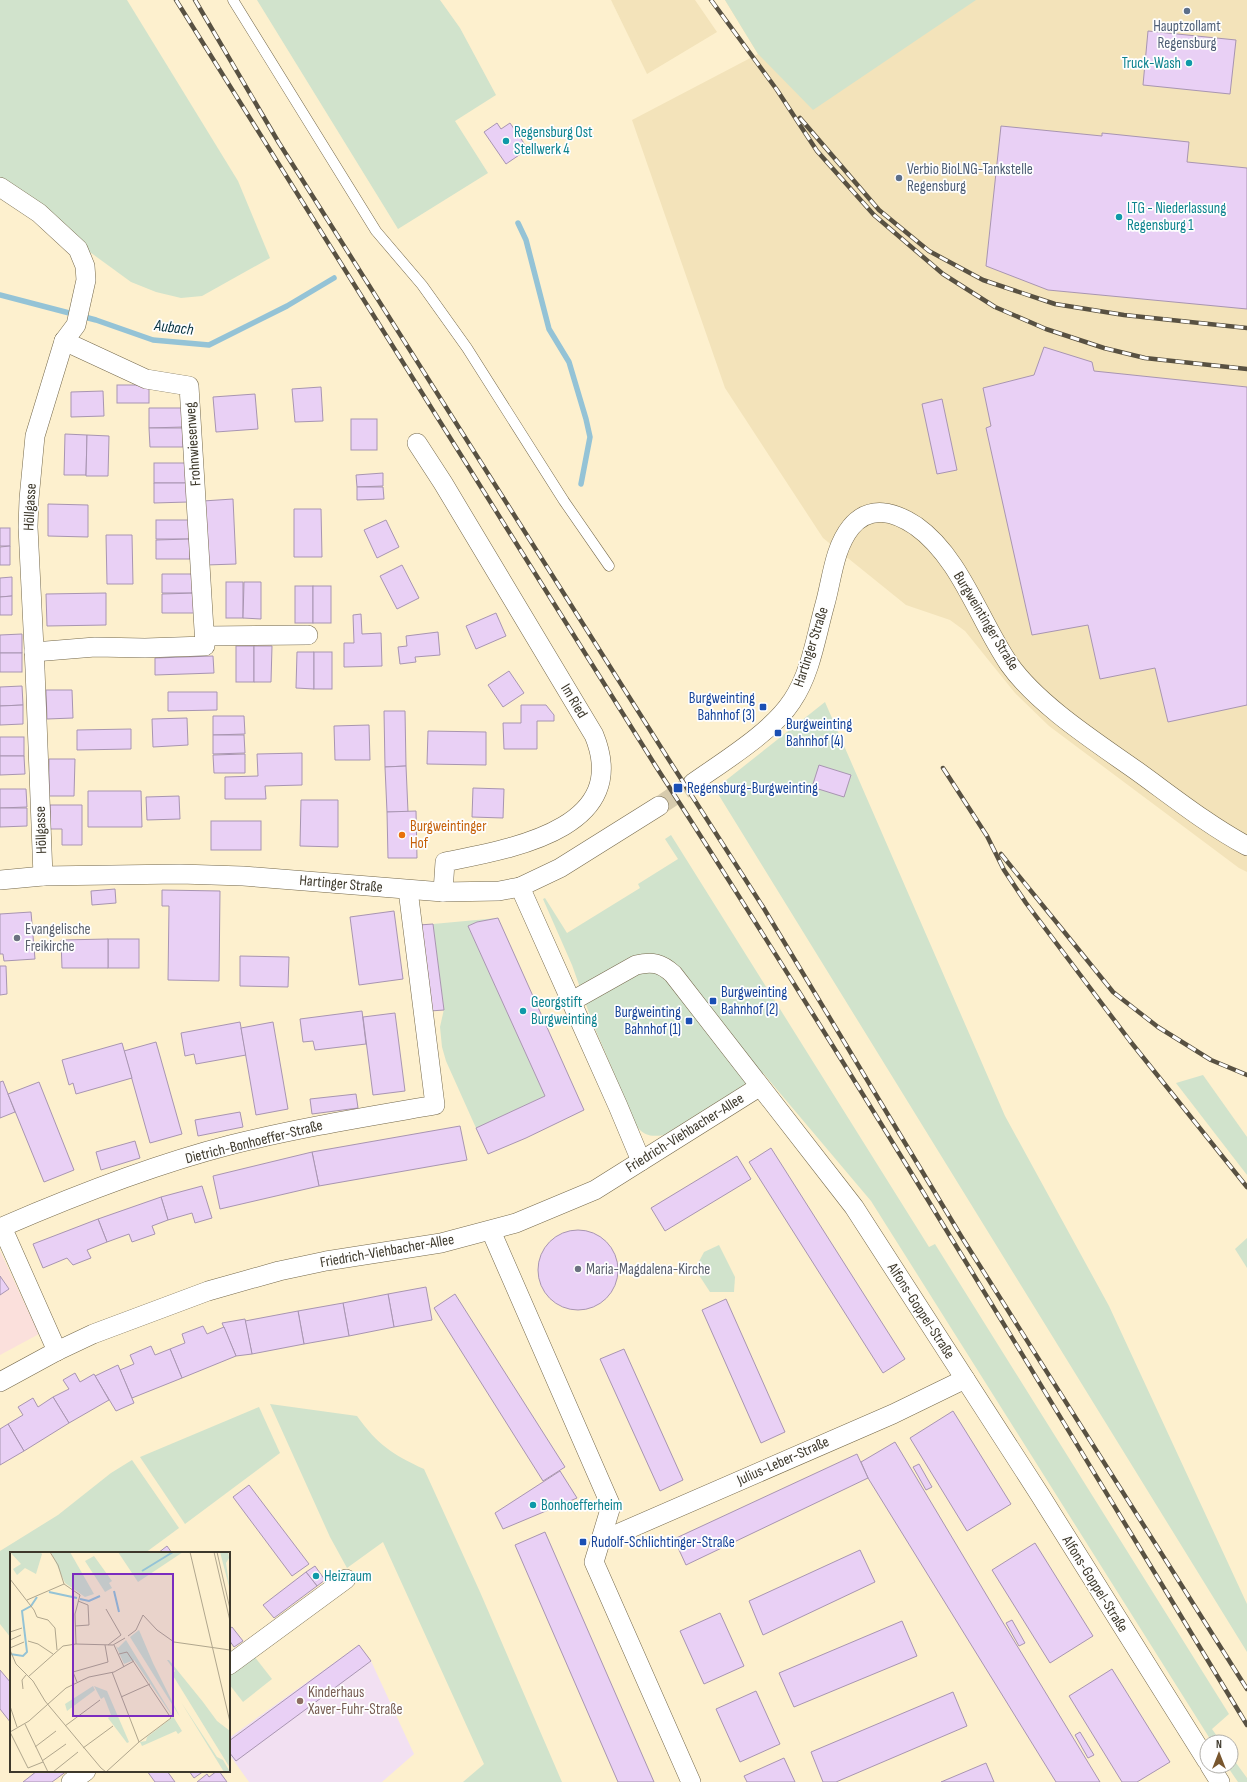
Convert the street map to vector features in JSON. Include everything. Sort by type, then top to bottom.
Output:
[{"type":"street","name":"Höllgasse","points":[[0,187],[39,213],[78,249],[86,266],[86,280],[76,325],[64,341],[34,443],[28,527],[43,876]]},
{"type":"street","name":"Frohnwiesenweg","points":[[64,341],[146,379],[189,386],[205,636]]},
{"type":"street","name":"Im Ried","points":[[416,443],[443,483],[594,735],[601,750],[602,764],[601,780],[594,795],[584,809],[571,821],[557,830],[534,841],[511,848],[445,862],[443,892]]},
{"type":"street","name":"Burgweintinger Straße","points":[[835,561],[849,529],[864,516],[882,511],[898,516],[915,525],[931,538],[947,558],[1010,665],[1028,686],[1088,736],[1199,816],[1247,846]]},
{"type":"street","name":"Hartinger Straße","points":[[694,783],[773,723],[792,701],[804,677],[830,587],[835,561]]},
{"type":"street","points":[[34,652],[95,647],[145,648],[205,646],[205,636],[308,635]]},
{"type":"street","name":"Hartinger Straße","points":[[0,880],[43,876],[173,874],[228,875],[408,890],[476,893],[520,887],[560,868],[659,806]]},
{"type":"street","points":[[520,887],[572,1001],[641,1161]]},
{"type":"street","name":"Dietrich-Bonhoeffer-Straße","points":[[57,1351],[2,1227],[100,1187],[230,1145],[328,1124],[435,1106],[408,890]]},
{"type":"street","name":"Alfons-Goppel-Straße","points":[[572,1001],[636,965],[646,962],[656,963],[665,967],[690,996],[854,1207],[1199,1748]]},
{"type":"street","name":"Friedrich-Viehbacher-Allee","points":[[0,1382],[57,1351],[133,1318],[208,1291],[279,1271],[326,1261],[441,1243],[516,1224],[589,1192],[760,1087]]},
{"type":"street","points":[[491,1231],[611,1506],[594,1562],[691,1782]]},
{"type":"street","name":"Julius-Leber-Straße","points":[[601,1541],[893,1414],[965,1379]]},
{"type":"street","points":[[230,1664],[346,1579]]},
{"type":"street","points":[[71,1782],[85,1772]]},
{"type":"lane","points":[[233,0],[376,231],[422,285],[467,348],[564,501],[609,566]]},
{"type":"shaded area","points":[[611,0],[695,0],[717,32],[647,74]]},
{"type":"shaded area","points":[[725,0],[1247,0],[1247,872],[1239,868],[1049,726],[1015,693],[965,631],[950,620],[906,605],[823,538],[725,388],[632,120],[758,54]]},
{"type":"shaded area","points":[[0,1251],[39,1334],[0,1355]]},
{"type":"shaded area","points":[[359,1645],[371,1661],[414,1754],[382,1782],[249,1782],[230,1755],[230,1737]]},
{"type":"green space","points":[[0,0],[127,0],[238,181],[270,258],[202,296],[181,298],[156,292],[131,282],[83,247],[0,179]]},
{"type":"green space","points":[[257,0],[440,0],[460,28],[496,95],[455,121],[488,173],[398,229]]},
{"type":"green space","points":[[725,0],[976,0],[813,110],[758,54]]},
{"type":"green space","points":[[825,702],[1005,1116],[1109,1306],[1247,1604],[1247,1652],[715,789]]},
{"type":"green space","points":[[671,835],[929,1247],[935,1244],[1229,1714],[1212,1729],[1215,1734],[1207,1734],[871,1201],[763,1073],[664,1135],[649,1135],[637,1127],[593,1024],[572,965],[543,899],[545,898],[567,933],[640,888],[638,884],[678,859],[665,839]]},
{"type":"green space","points":[[498,918],[477,922],[468,926],[545,1096],[476,1128],[446,1061],[442,1047],[440,1027],[444,1009],[433,924]]},
{"type":"green space","points":[[1203,1075],[1247,1137],[1247,1175],[1176,1083]]},
{"type":"green space","points":[[1247,1238],[1247,1268],[1235,1249]]},
{"type":"green space","points":[[719,1245],[735,1277],[734,1292],[710,1292],[695,1269],[704,1252]]},
{"type":"green space","points":[[270,1404],[357,1416],[364,1426],[386,1448],[403,1459],[424,1469],[480,1592],[562,1782],[463,1782],[484,1764],[383,1542],[347,1568],[330,1537]]},
{"type":"green space","points":[[259,1407],[280,1453],[185,1524],[140,1457]]},
{"type":"green space","points":[[132,1460],[179,1528],[146,1552],[10,1552],[10,1637],[0,1624],[0,1551],[58,1515],[111,1473]]},
{"type":"green space","points":[[254,1656],[272,1679],[243,1702],[230,1685],[230,1675]]},
{"type":"green space","points":[[1239,1767],[1247,1778],[1247,1782],[1238,1782],[1232,1774],[1239,1774]]},
{"type":"building","name":"Truck-Wash","points":[[1148,31],[1236,40],[1230,94],[1143,85]]},
{"type":"building","name":"Regensburg Ost Stellwerk 4","points":[[497,123],[501,129],[510,123],[528,149],[506,164],[484,132]]},
{"type":"building","name":"LTG - Niederlassung Regensburg 1","points":[[1001,126],[1102,136],[1102,133],[1189,142],[1187,162],[1247,168],[1247,309],[1048,290],[986,266]]},
{"type":"building","points":[[1044,347],[1092,362],[1094,371],[1247,387],[1247,705],[1168,722],[1155,668],[1100,679],[1088,625],[1032,635],[986,428],[991,426],[983,388],[1034,375]]},
{"type":"building","points":[[117,385],[149,385],[149,403],[117,403]]},
{"type":"building","points":[[321,387],[323,421],[295,422],[292,389]]},
{"type":"building","points":[[103,391],[104,416],[71,417],[71,392]]},
{"type":"building","points":[[255,394],[258,429],[216,432],[213,397]]},
{"type":"building","points":[[942,399],[957,470],[937,474],[922,404]]},
{"type":"building","points":[[149,408],[183,408],[183,427],[149,428]]},
{"type":"building","points":[[351,419],[377,419],[377,450],[351,450]]},
{"type":"building","points":[[149,428],[183,428],[183,447],[150,447]]},
{"type":"building","points":[[65,434],[87,435],[86,475],[64,475]]},
{"type":"building","points":[[87,435],[109,436],[108,476],[86,476]]},
{"type":"building","points":[[154,463],[187,463],[187,483],[154,483]]},
{"type":"building","points":[[383,473],[383,486],[357,487],[356,475]]},
{"type":"building","points":[[154,483],[188,483],[188,502],[154,503]]},
{"type":"building","points":[[357,487],[383,487],[384,499],[357,500]]},
{"type":"building","points":[[233,499],[236,564],[206,565],[203,501]]},
{"type":"building","points":[[48,504],[88,505],[88,537],[48,536]]},
{"type":"building","points":[[294,509],[321,509],[322,557],[294,557]]},
{"type":"building","points":[[156,520],[190,520],[190,539],[156,539]]},
{"type":"building","points":[[386,520],[399,547],[377,558],[364,530]]},
{"type":"building","points":[[0,528],[10,528],[10,546],[0,546]]},
{"type":"building","points":[[106,535],[132,535],[133,584],[107,584]]},
{"type":"building","points":[[190,539],[190,559],[156,559],[156,540]]},
{"type":"building","points":[[10,546],[10,565],[0,565],[0,547]]},
{"type":"building","points":[[402,565],[419,598],[397,609],[380,576]]},
{"type":"building","points":[[162,574],[195,574],[196,593],[162,593]]},
{"type":"building","points":[[12,577],[12,596],[0,597],[0,578]]},
{"type":"building","points":[[226,582],[243,582],[243,618],[226,618]]},
{"type":"building","points":[[244,582],[261,582],[261,619],[243,618]]},
{"type":"building","points":[[295,586],[313,586],[313,623],[295,623]]},
{"type":"building","points":[[313,586],[331,586],[331,623],[313,623]]},
{"type":"building","points":[[106,593],[106,625],[47,626],[46,594]]},
{"type":"building","points":[[196,593],[196,613],[162,613],[162,594]]},
{"type":"building","points":[[12,596],[12,615],[0,615],[0,597]]},
{"type":"building","points":[[496,613],[506,636],[476,649],[466,626]]},
{"type":"building","points":[[361,614],[362,634],[381,633],[382,666],[344,667],[344,643],[354,643],[353,615]]},
{"type":"building","points":[[438,632],[440,655],[415,657],[416,662],[400,664],[398,647],[407,646],[406,636]]},
{"type":"building","points":[[22,634],[22,653],[0,653],[0,635]]},
{"type":"building","points":[[236,646],[254,646],[254,682],[236,682]]},
{"type":"building","points":[[254,646],[272,646],[271,682],[254,682]]},
{"type":"building","points":[[297,652],[314,652],[314,689],[296,688]]},
{"type":"building","points":[[314,652],[332,652],[332,689],[314,689]]},
{"type":"building","points":[[0,653],[22,653],[22,672],[0,672]]},
{"type":"building","points":[[213,656],[214,673],[155,675],[155,658]]},
{"type":"building","points":[[509,671],[524,693],[503,707],[488,685]]},
{"type":"building","points":[[22,686],[23,705],[0,706],[0,687]]},
{"type":"building","points":[[46,690],[72,690],[73,718],[47,719]]},
{"type":"building","points":[[168,692],[217,692],[217,710],[168,711]]},
{"type":"building","points":[[23,705],[23,724],[0,725],[0,706]]},
{"type":"building","points":[[521,705],[546,705],[554,715],[554,721],[537,721],[537,749],[504,749],[503,723],[521,723]]},
{"type":"building","points":[[384,711],[405,711],[406,766],[385,767]]},
{"type":"building","points":[[213,716],[244,716],[245,734],[213,735]]},
{"type":"building","points":[[187,718],[188,745],[153,747],[152,719]]},
{"type":"building","points":[[369,725],[370,760],[335,760],[334,726]]},
{"type":"building","points":[[131,729],[131,749],[77,750],[77,730]]},
{"type":"building","points":[[428,731],[486,732],[486,765],[427,764]]},
{"type":"building","points":[[213,735],[244,735],[245,753],[213,754]]},
{"type":"building","points":[[0,737],[24,737],[24,756],[0,756]]},
{"type":"building","points":[[302,753],[302,785],[265,786],[266,799],[225,799],[225,777],[258,776],[257,754]]},
{"type":"building","points":[[245,754],[245,773],[214,773],[213,755]]},
{"type":"building","points":[[0,756],[24,756],[25,774],[0,775]]},
{"type":"building","points":[[49,759],[75,759],[74,796],[49,796]]},
{"type":"building","points":[[819,765],[851,775],[844,797],[812,787]]},
{"type":"building","points":[[406,766],[408,812],[387,812],[385,767]]},
{"type":"building","points":[[473,788],[504,789],[503,818],[472,817]]},
{"type":"building","points":[[0,789],[26,789],[27,807],[0,808]]},
{"type":"building","points":[[88,791],[141,791],[142,827],[88,827]]},
{"type":"building","points":[[179,796],[180,819],[147,820],[146,797]]},
{"type":"building","points":[[301,800],[338,800],[338,847],[300,846]]},
{"type":"building","points":[[50,805],[82,805],[82,845],[62,845],[62,829],[50,829]]},
{"type":"building","points":[[0,808],[27,808],[27,826],[0,827]]},
{"type":"building","name":"Burgweintinger Hof","points":[[416,811],[417,858],[388,858],[387,812]]},
{"type":"building","points":[[211,821],[261,821],[261,850],[211,850]]},
{"type":"building","points":[[115,889],[116,903],[92,905],[91,891]]},
{"type":"building","points":[[162,890],[220,891],[219,981],[168,980],[169,906],[162,906]]},
{"type":"building","points":[[394,911],[403,979],[359,985],[350,917]]},
{"type":"building","name":"Evangelische Freikirche","points":[[31,912],[35,959],[4,961],[3,954],[0,954],[0,914]]},
{"type":"building","name":"Georgstift Burgweinting","points":[[498,918],[584,1110],[526,1138],[488,1154],[476,1128],[545,1096],[468,926],[477,922]]},
{"type":"building","points":[[433,924],[444,1010],[430,1011],[419,925]]},
{"type":"building","points":[[108,939],[139,939],[139,968],[108,968]]},
{"type":"building","points":[[108,939],[108,968],[62,968],[61,940]]},
{"type":"building","points":[[240,956],[289,957],[288,987],[240,986]]},
{"type":"building","points":[[0,966],[6,966],[7,994],[0,995]]},
{"type":"building","points":[[362,1011],[366,1044],[315,1050],[313,1041],[303,1042],[300,1019]]},
{"type":"building","points":[[395,1013],[405,1091],[373,1095],[363,1017]]},
{"type":"building","points":[[240,1022],[246,1055],[196,1064],[194,1054],[185,1056],[181,1033]]},
{"type":"building","points":[[273,1022],[288,1109],[256,1115],[241,1028]]},
{"type":"building","points":[[156,1042],[182,1134],[150,1143],[124,1051]]},
{"type":"building","points":[[122,1043],[132,1078],[76,1094],[73,1083],[69,1085],[62,1060]]},
{"type":"building","points":[[3,1081],[15,1112],[0,1118],[0,1082]]},
{"type":"building","points":[[39,1082],[74,1170],[44,1182],[8,1094]]},
{"type":"building","points":[[356,1094],[358,1108],[312,1114],[310,1099]]},
{"type":"building","points":[[240,1112],[243,1127],[198,1136],[195,1120]]},
{"type":"building","points":[[460,1126],[467,1160],[319,1186],[312,1152]]},
{"type":"building","points":[[135,1141],[140,1158],[101,1170],[96,1152]]},
{"type":"building","points":[[771,1148],[905,1359],[883,1373],[749,1162]]},
{"type":"building","points":[[312,1152],[319,1186],[220,1209],[213,1176]]},
{"type":"building","points":[[737,1156],[751,1179],[665,1231],[651,1208]]},
{"type":"building","points":[[202,1186],[212,1218],[195,1223],[192,1213],[168,1220],[161,1197]]},
{"type":"building","points":[[161,1197],[168,1220],[152,1226],[155,1234],[132,1242],[129,1234],[107,1242],[98,1219]]},
{"type":"building","points":[[98,1219],[107,1242],[87,1250],[91,1258],[73,1265],[67,1258],[43,1268],[33,1244]]},
{"type":"building","name":"Maria-Magdalena-Kirche","points":[[578,1230],[593,1233],[606,1242],[615,1255],[618,1270],[615,1285],[606,1298],[593,1307],[578,1310],[563,1307],[550,1298],[541,1285],[538,1270],[541,1255],[550,1242],[563,1233]]},
{"type":"building","points":[[0,1276],[9,1289],[0,1295]]},
{"type":"building","points":[[426,1287],[432,1320],[394,1327],[388,1294]]},
{"type":"building","points":[[388,1294],[394,1327],[349,1336],[343,1303]]},
{"type":"building","points":[[455,1294],[565,1467],[543,1481],[434,1308]]},
{"type":"building","points":[[726,1299],[785,1432],[761,1443],[702,1310]]},
{"type":"building","points":[[343,1303],[349,1336],[304,1344],[298,1311]]},
{"type":"building","points":[[298,1311],[304,1344],[252,1354],[245,1321]]},
{"type":"building","points":[[245,1319],[252,1354],[236,1356],[222,1323]]},
{"type":"building","points":[[203,1326],[207,1334],[224,1327],[236,1356],[182,1378],[170,1349],[185,1343],[182,1334]]},
{"type":"building","points":[[151,1346],[155,1355],[170,1349],[182,1378],[132,1398],[120,1370],[134,1364],[130,1355]]},
{"type":"building","points":[[624,1349],[683,1480],[660,1491],[600,1359]]},
{"type":"building","points":[[118,1365],[134,1403],[116,1411],[95,1376]]},
{"type":"building","points":[[75,1373],[80,1382],[94,1374],[109,1400],[69,1423],[53,1397],[69,1389],[63,1380]]},
{"type":"building","points":[[53,1397],[69,1423],[24,1451],[8,1424],[23,1415],[18,1407],[33,1398],[38,1407]]},
{"type":"building","points":[[953,1411],[1011,1504],[967,1531],[910,1438]]},
{"type":"building","points":[[8,1424],[24,1451],[0,1465],[0,1429]]},
{"type":"building","points":[[895,1442],[1100,1782],[1056,1782],[868,1478],[861,1462]]},
{"type":"building","points":[[857,1454],[868,1478],[686,1565],[674,1539]]},
{"type":"building","points":[[919,1464],[932,1487],[926,1490],[913,1467]]},
{"type":"building","name":"Bonhoefferheim","points":[[560,1471],[577,1498],[503,1529],[495,1513]]},
{"type":"building","points":[[249,1485],[309,1564],[292,1576],[233,1497]]},
{"type":"building","points":[[545,1532],[654,1782],[618,1782],[515,1545]]},
{"type":"building","points":[[1035,1543],[1093,1636],[1050,1663],[992,1570]]},
{"type":"building","points":[[167,1546],[171,1552],[159,1552]]},
{"type":"building","points":[[860,1550],[875,1582],[763,1635],[749,1601]]},
{"type":"building","name":"Heizraum","points":[[315,1566],[325,1580],[317,1586],[306,1572]]},
{"type":"building","points":[[306,1572],[317,1586],[274,1618],[263,1605]]},
{"type":"building","points":[[720,1613],[744,1666],[704,1684],[680,1631]]},
{"type":"building","points":[[1012,1620],[1025,1643],[1019,1646],[1006,1623]]},
{"type":"building","points":[[902,1621],[917,1656],[794,1707],[779,1673]]},
{"type":"building","points":[[232,1627],[243,1641],[234,1647],[230,1641],[230,1628]]},
{"type":"building","name":"Kinderhaus Xaver-Fuhr-Straße","points":[[359,1645],[371,1661],[236,1761],[230,1753],[230,1740]]},
{"type":"building","points":[[1112,1669],[1170,1762],[1137,1782],[1122,1782],[1069,1696]]},
{"type":"building","points":[[0,1670],[10,1682],[10,1722],[0,1709]]},
{"type":"building","points":[[756,1691],[780,1744],[740,1762],[716,1709]]},
{"type":"building","points":[[953,1692],[967,1726],[836,1782],[823,1782],[811,1752]]},
{"type":"building","points":[[1080,1732],[1094,1755],[1088,1758],[1075,1735]]},
{"type":"building","points":[[784,1758],[795,1782],[747,1782],[744,1776]]},
{"type":"building","points":[[986,1763],[994,1782],[941,1782]]},
{"type":"building","points":[[36,1772],[66,1772],[52,1782],[23,1782]]},
{"type":"building","points":[[148,1772],[168,1772],[175,1782],[155,1782]]},
{"type":"building","points":[[190,1772],[203,1772],[194,1778]]},
{"type":"building","points":[[216,1772],[220,1772],[227,1782],[197,1782],[207,1774],[209,1777]]},
{"type":"waterway","points":[[518,223],[526,240],[549,329],[569,362],[586,419],[590,437],[581,484]]},
{"type":"waterway","name":"Aubach","points":[[0,295],[96,320],[153,340],[209,345],[287,306],[334,278]]},
{"type":"tunnel","points":[[659,806],[693,783]]},
{"type":"railway","points":[[176,0],[881,1123],[1247,1725]]},
{"type":"railway","points":[[195,0],[279,143],[763,907],[961,1236],[1247,1689]]},
{"type":"railway","points":[[711,0],[777,90],[817,151],[874,215],[943,274],[995,307],[1046,329],[1104,348],[1145,358],[1247,369]]},
{"type":"railway","points":[[800,118],[879,210],[929,251],[983,280],[1055,304],[1124,315],[1247,328]]},
{"type":"railway","points":[[943,768],[987,836],[1004,870],[1026,903],[1130,1041],[1247,1187]]},
{"type":"railway","points":[[1001,854],[1113,992],[1158,1027],[1211,1060],[1247,1075]]},
{"type":"place","name":"Hauptzollamt Regensburg","points":[[1187,11]]},
{"type":"place","name":"Truck-Wash","points":[[1189,63]]},
{"type":"place","name":"Regensburg Ost Stellwerk 4","points":[[506,141]]},
{"type":"place","name":"Verbio BioLNG-Tankstelle Regensburg","points":[[899,178]]},
{"type":"place","name":"LTG - Niederlassung Regensburg 1","points":[[1119,217]]},
{"type":"place","name":"Burgweinting Bahnhof (3)","points":[[763,707]]},
{"type":"place","name":"Burgweinting Bahnhof (4)","points":[[778,733]]},
{"type":"place","name":"Regensburg-Burgweinting","points":[[678,788]]},
{"type":"place","name":"Burgweintinger Hof","points":[[402,835]]},
{"type":"place","name":"Evangelische Freikirche","points":[[17,938]]},
{"type":"place","name":"Burgweinting Bahnhof (2)","points":[[713,1001]]},
{"type":"place","name":"Georgstift Burgweinting","points":[[523,1011]]},
{"type":"place","name":"Burgweinting Bahnhof (1)","points":[[689,1021]]},
{"type":"place","name":"Maria-Magdalena-Kirche","points":[[578,1269]]},
{"type":"place","name":"Bonhoefferheim","points":[[533,1505]]},
{"type":"place","name":"Rudolf-Schlichtinger-Straße","points":[[583,1542]]},
{"type":"place","name":"Heizraum","points":[[316,1576]]},
{"type":"place","name":"Kinderhaus Xaver-Fuhr-Straße","points":[[300,1701]]}]
